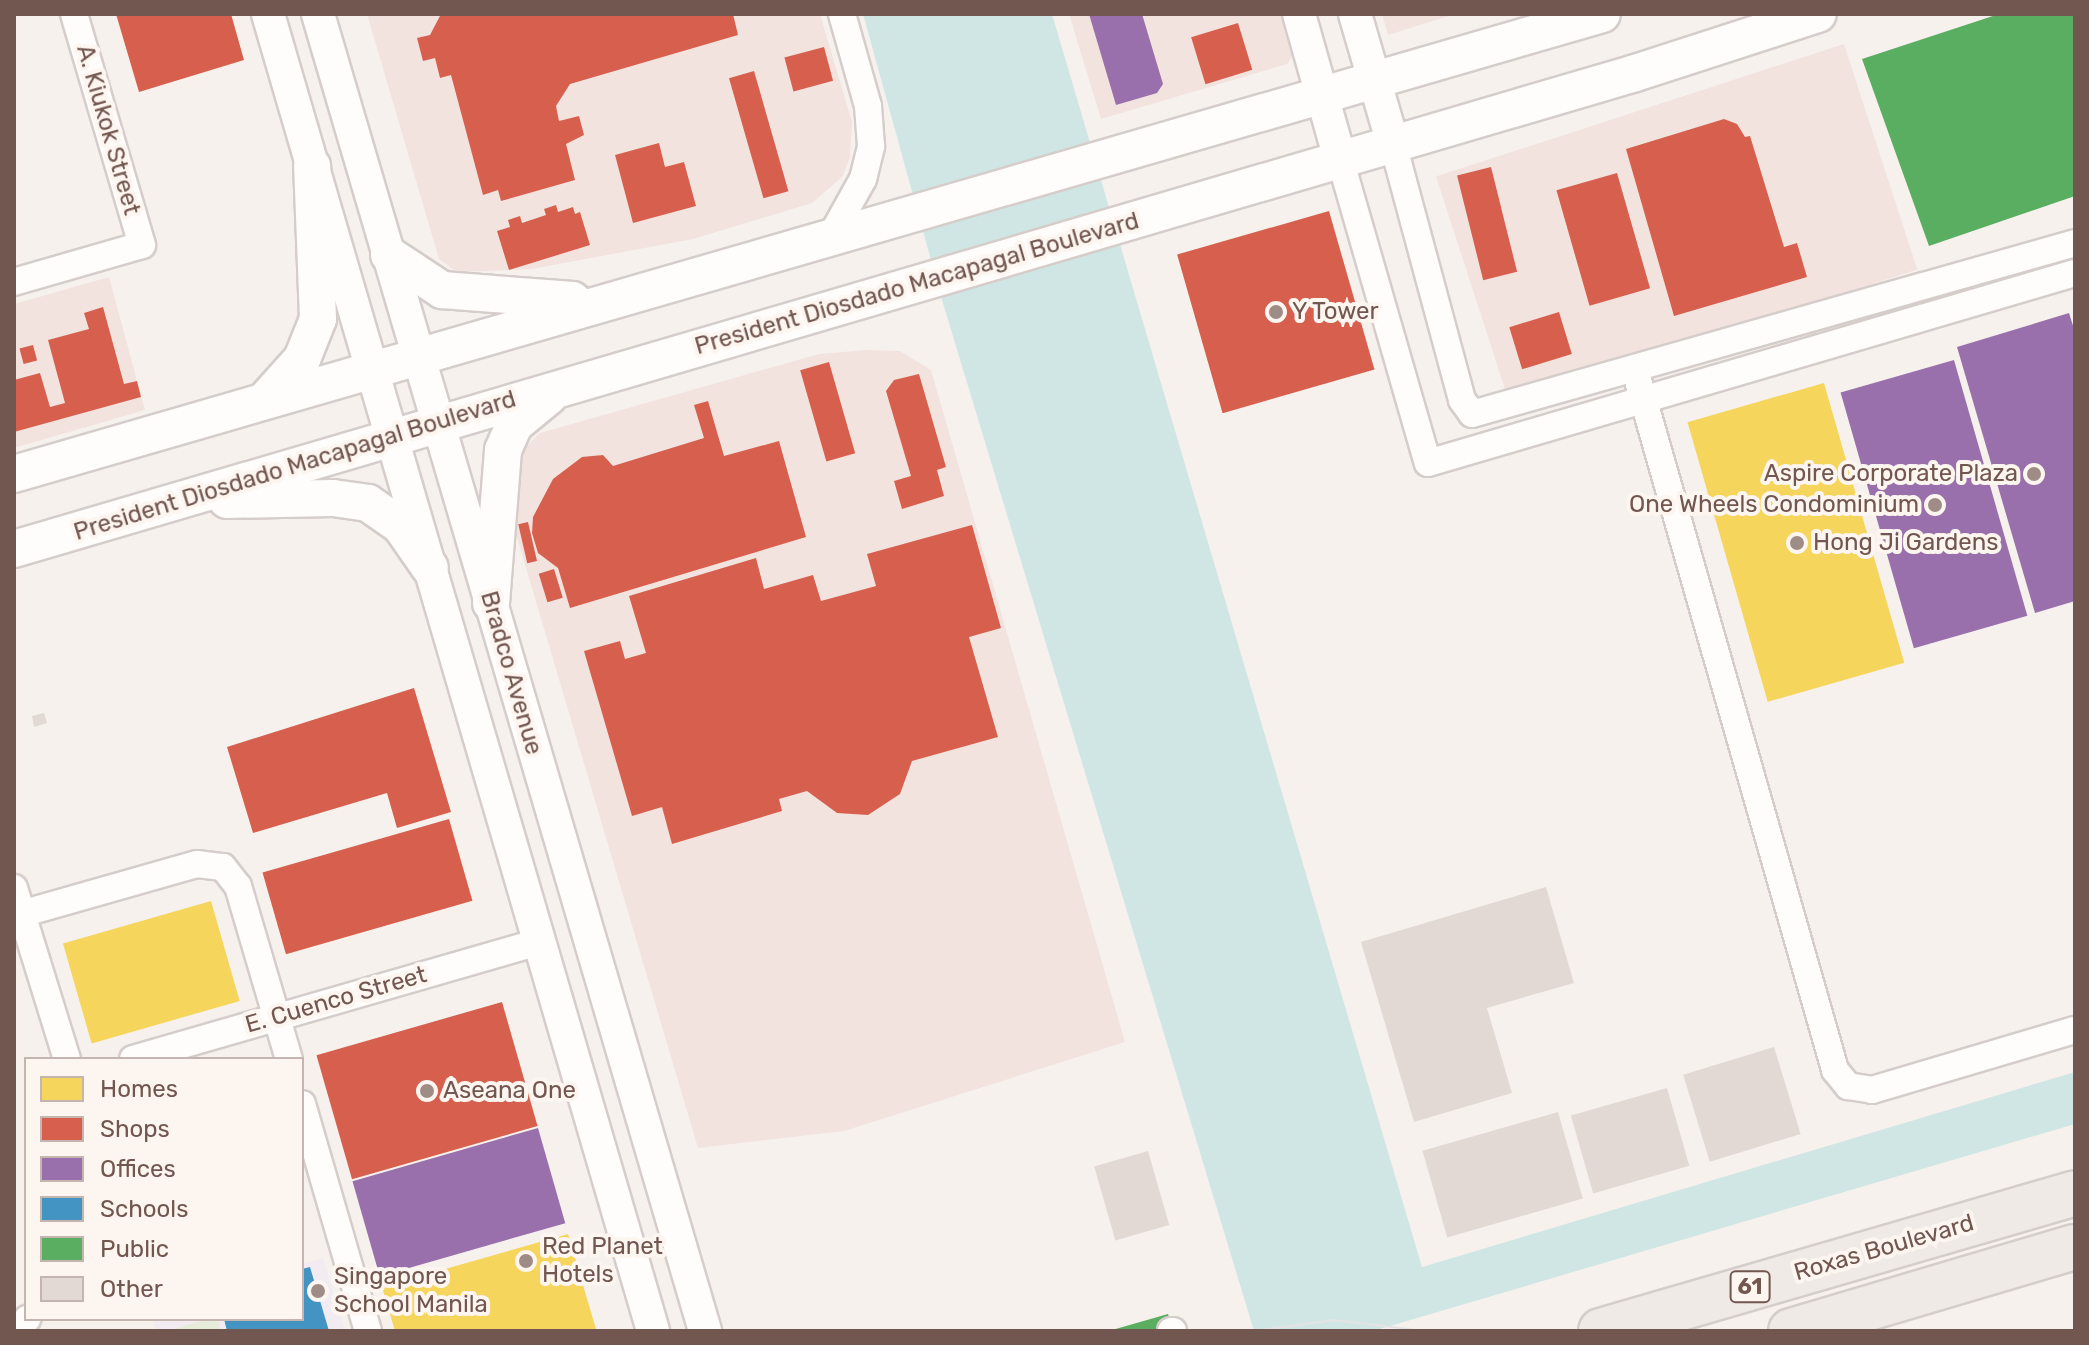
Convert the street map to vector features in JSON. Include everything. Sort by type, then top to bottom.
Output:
[{"type":"highway","name":"Roxas Boulevard","points":[[1601,1331],[2075,1193]]},
{"type":"highway","name":"61","points":[[1791,1331],[2075,1247]]},
{"type":"main road","points":[[14,474],[1602,14]]},
{"type":"main road","name":"President Diosdado Macapagal Boulevard","points":[[14,549],[931,278],[1120,226],[1818,14]]},
{"type":"main road","points":[[264,401],[302,359],[318,319],[312,166]]},
{"type":"main road","points":[[389,255],[424,282],[463,295],[607,302]]},
{"type":"main road","points":[[491,603],[503,450],[521,417],[562,387]]},
{"type":"main road","points":[[181,502],[323,498],[368,503],[400,525],[430,568]]},
{"type":"street","name":"A. Kiukok Street","points":[[14,282],[142,245],[74,14]]},
{"type":"street","name":"Bradco Avenue","points":[[268,14],[653,1331]]},
{"type":"street","name":"Bradco Avenue","points":[[318,14],[705,1331]]},
{"type":"street","points":[[830,238],[859,188],[871,146],[868,106],[842,14]]},
{"type":"street","points":[[1299,14],[1428,463],[2075,273]]},
{"type":"street","points":[[1355,14],[1462,400],[1472,414],[2075,243]]},
{"type":"street","points":[[1635,370],[1835,1070],[1848,1086],[1872,1090],[2075,1030]]},
{"type":"street","points":[[461,672],[461,638],[476,629],[485,634],[496,664],[513,683]]},
{"type":"street","points":[[18,915],[197,864],[221,866],[238,886],[288,1057]]},
{"type":"street","points":[[14,888],[18,915],[66,1057]]},
{"type":"street","name":"E. Cuenco Street","points":[[140,1057],[539,942]]},
{"type":"street","points":[[304,1111],[368,1331]]},
{"type":"shaded area","points":[[367,14],[820,14],[852,122],[850,157],[842,177],[812,203],[693,239],[532,269],[457,272],[439,259]]},
{"type":"shaded area","points":[[863,14],[1052,14],[1422,1267],[2075,1072],[2075,1124],[1373,1331],[1254,1331],[942,300]]},
{"type":"shaded area","points":[[1069,14],[1280,14],[1292,57],[1287,64],[1101,119]]},
{"type":"shaded area","points":[[1382,14],[1455,14],[1388,35]]},
{"type":"shaded area","points":[[1844,44],[1917,269],[1509,402],[1436,177]]},
{"type":"shaded area","points":[[109,277],[145,410],[14,448],[14,304]]},
{"type":"shaded area","points":[[900,351],[931,370],[1125,1042],[844,1131],[698,1148],[513,524],[521,452],[540,433],[819,354]]},
{"type":"shaded area","name":"Singapore School Manila","points":[[323,1258],[345,1331],[156,1331],[154,1321],[304,1321],[304,1263]]},
{"type":"green space","points":[[201,1321],[218,1321],[221,1331],[167,1331]]},
{"type":"building: Homes","name":"Hong Ji Gardens","points":[[1824,383],[1904,663],[1768,702],[1688,422]]},
{"type":"building: Homes","points":[[211,901],[240,1001],[92,1043],[63,943]]},
{"type":"building: Homes","name":"Red Planet Hotels","points":[[568,1234],[596,1329],[395,1331],[382,1287]]},
{"type":"building: Shops","points":[[116,14],[231,14],[244,60],[139,92]]},
{"type":"building: Shops","points":[[441,14],[733,14],[738,35],[570,84],[556,106],[559,121],[579,116],[584,135],[566,144],[575,180],[501,201],[498,190],[483,195],[451,75],[440,78],[435,58],[423,61],[417,38],[430,35]]},
{"type":"building: Shops","points":[[1238,23],[1252,70],[1205,84],[1191,37]]},
{"type":"building: Shops","points":[[824,47],[833,81],[793,91],[784,58]]},
{"type":"building: Shops","points":[[754,71],[788,191],[763,198],[729,78]]},
{"type":"building: Shops","points":[[1724,119],[1737,124],[1745,137],[1750,136],[1784,247],[1797,243],[1807,277],[1674,316],[1626,149]]},
{"type":"building: Shops","points":[[659,143],[665,167],[684,162],[696,206],[633,223],[615,155]]},
{"type":"building: Shops","points":[[1491,167],[1517,272],[1483,280],[1457,175]]},
{"type":"building: Shops","points":[[1617,173],[1650,288],[1590,306],[1556,190]]},
{"type":"building: Shops","points":[[556,205],[558,212],[573,207],[575,214],[580,212],[590,245],[509,270],[497,231],[510,227],[508,220],[520,216],[522,223],[546,215],[544,209]]},
{"type":"building: Shops","name":"Y Tower","points":[[1329,211],[1374,370],[1223,413],[1177,255]]},
{"type":"building: Shops","points":[[103,307],[124,384],[137,381],[141,397],[14,432],[14,380],[40,373],[50,407],[65,403],[48,340],[89,329],[84,313]]},
{"type":"building: Shops","points":[[1559,312],[1572,354],[1522,369],[1509,327]]},
{"type":"building: Shops","points":[[33,345],[37,360],[24,364],[19,349]]},
{"type":"building: Shops","points":[[829,362],[855,453],[826,462],[800,370]]},
{"type":"building: Shops","points":[[919,374],[946,467],[937,470],[944,496],[902,509],[894,481],[911,476],[886,391],[894,380]]},
{"type":"building: Shops","points":[[708,401],[724,456],[779,441],[806,537],[570,608],[558,568],[538,553],[532,533],[533,517],[553,479],[582,457],[603,455],[613,466],[704,438],[694,405]]},
{"type":"building: Shops","points":[[528,522],[537,561],[527,563],[518,524]]},
{"type":"building: Shops","points":[[972,525],[1001,628],[969,637],[998,737],[912,761],[900,794],[868,815],[837,813],[807,791],[779,799],[782,811],[672,844],[662,807],[632,816],[584,651],[620,641],[625,659],[646,653],[629,596],[756,558],[764,589],[813,575],[821,601],[876,586],[867,554]]},
{"type":"building: Shops","points":[[554,569],[563,598],[547,602],[539,574]]},
{"type":"building: Shops","points":[[414,688],[451,812],[397,828],[387,793],[253,833],[227,747]]},
{"type":"building: Shops","points":[[449,819],[472,901],[286,954],[263,872]]},
{"type":"building: Shops","name":"Aseana One","points":[[502,1002],[538,1126],[352,1179],[316,1055]]},
{"type":"building: Offices","points":[[1089,14],[1142,14],[1163,84],[1157,93],[1116,105]]},
{"type":"building: Offices","name":"Aspire Corporate Plaza","points":[[2069,313],[2075,332],[2075,601],[2035,613],[1957,347]]},
{"type":"building: Offices","name":"One Wheels Condominium","points":[[1954,360],[2027,616],[1914,648],[1841,393]]},
{"type":"building: Offices","points":[[538,1128],[565,1223],[380,1276],[352,1181]]},
{"type":"building: Schools","points":[[310,1267],[329,1331],[227,1331],[224,1321],[304,1321],[304,1268]]},
{"type":"building: Public","points":[[1999,14],[2075,14],[2075,196],[1929,246],[1862,59]]},
{"type":"building: Public","points":[[1168,1314],[1173,1331],[1112,1331],[1112,1330]]},
{"type":"building: Other","points":[[44,713],[47,723],[34,727],[32,716]]},
{"type":"building: Other","points":[[1546,887],[1574,983],[1487,1008],[1512,1093],[1414,1122],[1361,942]]},
{"type":"building: Other","points":[[1774,1047],[1801,1134],[1710,1162],[1683,1075]]},
{"type":"building: Other","points":[[1667,1088],[1689,1166],[1593,1193],[1571,1116]]},
{"type":"building: Other","points":[[1558,1112],[1583,1199],[1447,1237],[1422,1151]]},
{"type":"building: Other","points":[[1148,1151],[1169,1225],[1115,1240],[1094,1166]]},
{"type":"tram line","points":[[1253,1331],[1334,1320],[1424,1331]]},
{"type":"place","name":"Y Tower","points":[[1276,312]]},
{"type":"place","name":"Aspire Corporate Plaza","points":[[2034,474]]},
{"type":"place","name":"One Wheels Condominium","points":[[1935,505]]},
{"type":"place","name":"Hong Ji Gardens","points":[[1797,543]]},
{"type":"place","name":"Aseana One","points":[[427,1091]]},
{"type":"place","name":"Red Planet Hotels","points":[[526,1261]]},
{"type":"place","name":"Singapore School Manila","points":[[318,1291]]}]
